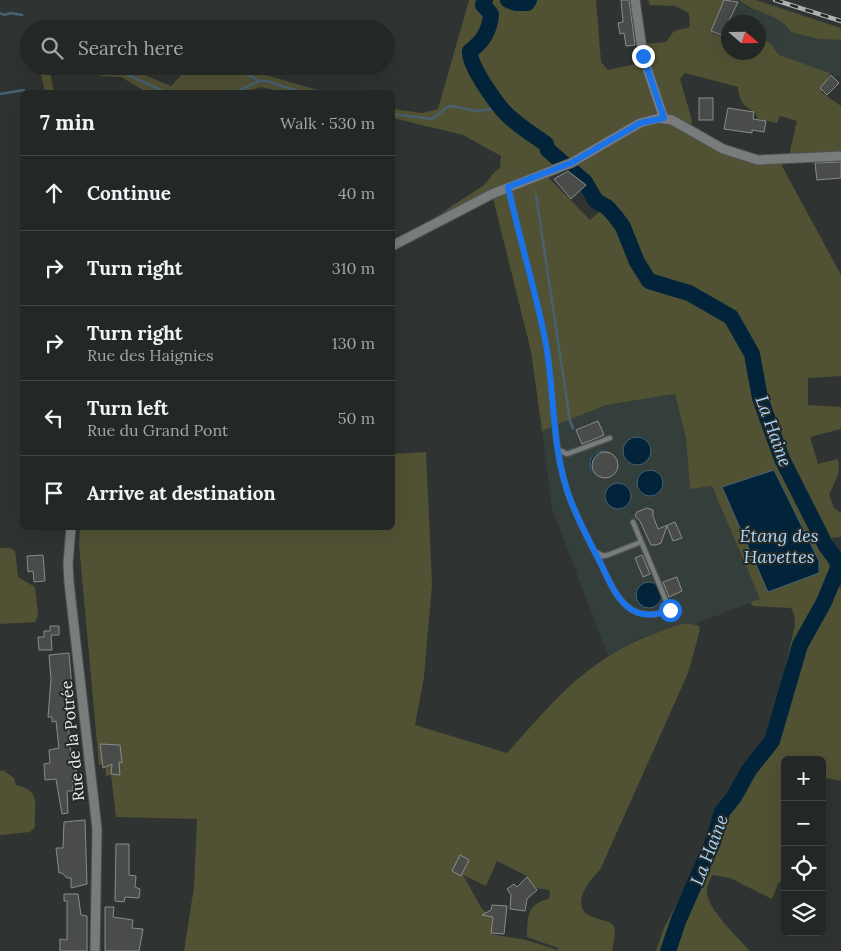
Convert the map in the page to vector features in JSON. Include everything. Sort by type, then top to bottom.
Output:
[{"type":"street","points":[[636,0],[643,56],[664,118]]},
{"type":"street","points":[[395,244],[466,206],[508,187],[571,163],[640,123],[664,118],[672,120],[723,150],[758,160],[841,156]]},
{"type":"street","name":"Rue de la Potrée","points":[[70,530],[69,582],[93,756],[97,840],[95,951]]},
{"type":"lane","points":[[508,187],[545,339],[559,450],[569,495],[594,551],[620,601],[637,612],[660,614],[670,610],[633,522]]},
{"type":"lane","points":[[559,450],[567,454],[610,438]]},
{"type":"lane","points":[[594,551],[603,556],[608,556],[640,542]]},
{"type":"shaded area","points":[[724,0],[739,0],[747,7],[771,15],[819,39],[841,40],[841,77],[779,55],[766,40],[766,15],[721,15],[721,36],[712,33]]},
{"type":"shaded area","points":[[675,394],[686,438],[690,489],[712,486],[760,599],[695,624],[682,624],[637,640],[608,656],[552,508],[542,431],[606,405]]},
{"type":"green space","points":[[469,0],[596,0],[601,62],[608,70],[649,61],[646,56],[645,44],[666,42],[674,31],[690,27],[689,13],[675,6],[650,5],[648,0],[724,0],[712,33],[721,36],[721,60],[766,60],[766,40],[779,55],[830,73],[821,92],[841,106],[841,153],[789,155],[797,121],[780,116],[777,123],[758,119],[755,112],[742,102],[738,87],[685,73],[680,79],[692,123],[688,127],[659,116],[590,150],[435,220],[452,205],[484,185],[500,168],[501,156],[463,135],[395,118],[395,109],[422,113],[438,109]]},
{"type":"green space","points":[[739,0],[756,0],[841,28],[841,40],[819,39],[791,32],[780,21],[745,5]]},
{"type":"green space","points":[[41,75],[51,75],[54,90],[45,90]]},
{"type":"green space","points":[[145,75],[171,86],[181,75],[266,75],[318,90],[274,90],[261,87],[251,90],[143,90],[121,77],[100,76]]},
{"type":"green space","points":[[659,118],[706,141],[783,163],[782,166],[841,275],[841,376],[808,378],[808,405],[841,407],[841,429],[810,437],[818,464],[838,459],[839,463],[837,477],[829,494],[834,508],[841,513],[841,537],[832,538],[834,564],[829,582],[841,588],[841,781],[826,778],[826,756],[781,756],[781,882],[779,882],[772,899],[730,878],[712,875],[707,890],[711,905],[750,951],[656,951],[664,928],[712,835],[720,807],[765,743],[773,719],[795,625],[794,614],[791,608],[753,606],[750,602],[760,599],[712,486],[690,489],[686,438],[675,394],[606,405],[542,431],[531,351],[492,194],[544,173],[590,220],[607,205],[598,200],[586,180],[571,167],[640,123]]},
{"type":"green space","points":[[426,452],[432,584],[424,677],[415,725],[507,753],[541,715],[592,667],[634,642],[674,626],[694,624],[699,626],[700,630],[688,673],[600,870],[587,886],[581,899],[581,906],[590,916],[614,926],[615,933],[612,951],[184,951],[194,887],[197,819],[116,817],[111,775],[106,776],[105,764],[99,765],[79,544],[80,530],[395,530],[395,454]],"holes":[[[497,861],[525,875],[536,888],[550,890],[549,899],[541,901],[532,908],[528,918],[527,937],[558,948],[558,950],[526,940],[491,934],[493,918],[482,909],[463,875],[486,886]]]},
{"type":"green space","points":[[0,548],[10,548],[15,551],[18,577],[35,587],[38,615],[35,622],[0,624]]},
{"type":"green space","points":[[3,770],[14,778],[16,785],[30,791],[33,795],[35,800],[35,827],[30,832],[0,835],[0,771]]},
{"type":"water","points":[[637,437],[647,441],[651,451],[647,461],[637,465],[627,461],[623,451],[627,441]]},
{"type":"water","points":[[603,451],[612,455],[616,464],[612,473],[603,477],[594,473],[590,464],[594,455]]},
{"type":"water","points":[[650,470],[659,474],[663,483],[659,492],[650,496],[641,492],[637,483],[641,474]]},
{"type":"water","name":"Étang des Havettes","points":[[774,470],[819,561],[819,573],[768,592],[722,487]]},
{"type":"water","points":[[618,483],[627,487],[631,496],[627,505],[618,509],[609,505],[605,496],[609,487]]},
{"type":"water","points":[[649,582],[658,586],[662,595],[658,604],[649,608],[640,604],[636,595],[640,586]]},
{"type":"building","points":[[621,0],[629,0],[635,45],[626,46],[624,33],[620,34],[618,23],[623,22]]},
{"type":"building","points":[[724,0],[738,2],[732,15],[721,15],[721,35],[711,31]]},
{"type":"building","points":[[831,75],[839,83],[827,95],[820,88]]},
{"type":"building","points":[[699,98],[713,98],[713,120],[699,120]]},
{"type":"building","points":[[728,108],[754,112],[753,119],[766,121],[764,132],[752,130],[752,133],[724,129]]},
{"type":"building","points":[[841,162],[841,178],[817,180],[815,163]]},
{"type":"building","points":[[568,171],[586,185],[571,199],[554,179]]},
{"type":"building","points":[[598,421],[604,435],[582,444],[576,430]]},
{"type":"building","points":[[605,452],[614,456],[618,465],[614,474],[605,478],[596,474],[592,465],[596,456]]},
{"type":"building","points":[[647,508],[653,510],[653,516],[658,529],[675,522],[682,538],[673,541],[667,526],[661,543],[651,545],[640,521],[635,516],[637,512]]},
{"type":"building","points":[[43,555],[45,581],[34,582],[33,571],[28,572],[27,556]]},
{"type":"building","points":[[642,555],[650,574],[643,577],[635,558]]},
{"type":"building","points":[[677,577],[682,591],[669,597],[663,582]]},
{"type":"building","points":[[50,626],[59,626],[59,635],[51,635],[52,650],[39,650],[38,637],[44,637],[44,631],[50,631]]},
{"type":"building","points":[[69,653],[73,700],[66,700],[72,768],[75,765],[77,774],[73,777],[73,791],[67,791],[68,813],[62,814],[56,779],[45,780],[44,764],[50,763],[49,750],[59,748],[56,721],[52,722],[52,717],[48,717],[51,679],[49,655]]},
{"type":"building","points":[[100,744],[120,745],[122,763],[119,762],[120,775],[111,774],[112,764],[103,768]]},
{"type":"building","points":[[85,820],[87,884],[71,888],[71,878],[67,878],[62,873],[59,873],[56,848],[63,848],[64,822]]},
{"type":"building","points":[[116,844],[129,844],[129,875],[136,876],[135,887],[140,889],[139,898],[125,897],[124,902],[115,901]]},
{"type":"building","points":[[460,855],[469,860],[461,876],[452,871]]},
{"type":"building","points":[[527,877],[537,890],[527,899],[525,911],[510,909],[511,895],[507,889],[514,884],[517,887]]},
{"type":"building","points":[[64,894],[78,894],[81,915],[87,916],[87,951],[60,951],[60,939],[67,940],[67,901],[64,901]]},
{"type":"building","points":[[492,905],[507,906],[504,934],[491,933],[493,917],[482,915],[491,910]]},
{"type":"building","points":[[105,907],[114,907],[113,917],[133,920],[132,928],[143,929],[139,951],[105,951]]},
{"type":"waterway","name":"La Haine","points":[[485,0],[483,5],[491,14],[489,25],[482,40],[470,51],[479,76],[507,114],[520,126],[546,144],[548,150],[585,182],[596,201],[607,207],[615,216],[623,227],[637,262],[649,281],[689,293],[731,317],[752,354],[760,398],[782,459],[826,546],[837,561],[838,568],[824,602],[800,645],[772,741],[749,770],[734,797],[722,812],[713,842],[679,919],[668,951]]},
{"type":"waterway","name":"La Haine","points":[[508,0],[516,3],[527,3],[529,0]]},
{"type":"waterway","points":[[0,13],[4,15],[11,13],[22,15]]},
{"type":"waterway","points":[[128,75],[161,90]]},
{"type":"waterway","points":[[249,75],[259,81],[267,81],[294,90]]},
{"type":"waterway","points":[[240,90],[259,81]]},
{"type":"waterway","points":[[0,94],[20,91]]},
{"type":"waterway","points":[[395,114],[432,119],[446,108],[452,106],[476,111],[493,109],[499,104]]},
{"type":"waterway","points":[[536,195],[570,421],[573,428]]},
{"type":"railway","points":[[775,0],[841,21]]},
{"type":"route","points":[[643,56],[664,118],[640,123],[592,153],[560,168],[508,187],[545,339],[559,450],[569,495],[584,531],[620,601],[637,612],[647,614],[660,614],[670,610]]}]
